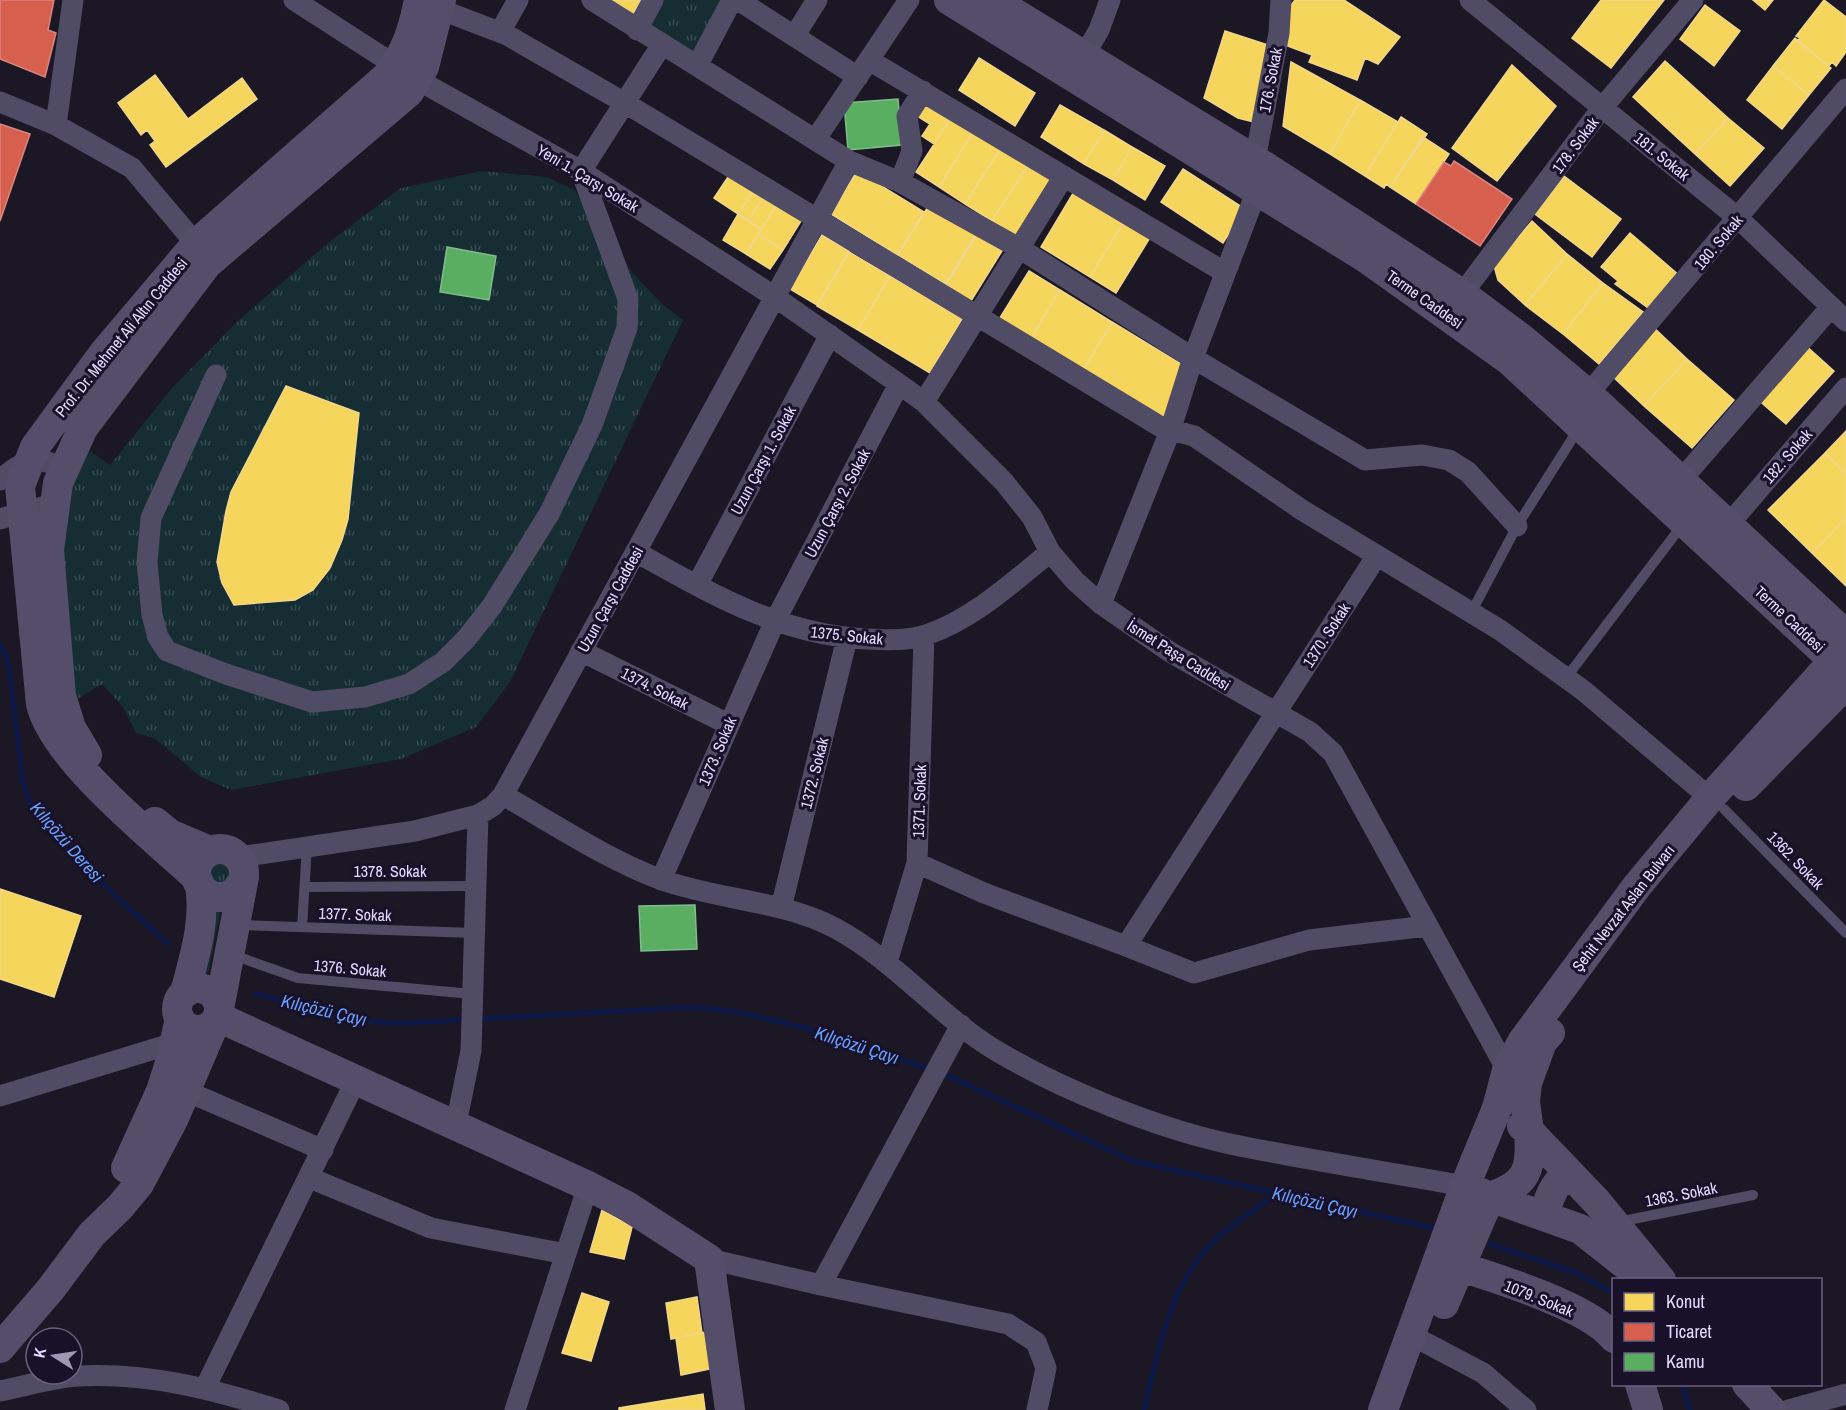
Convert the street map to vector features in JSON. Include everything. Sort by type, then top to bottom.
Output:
[{"type":"main road","name":"Terme Caddesi","points":[[949,0],[1366,258],[1446,313],[1509,360],[1685,522],[1844,659]]},
{"type":"main road","name":"Terme Caddesi","points":[[993,0],[1085,54],[1255,160],[1462,294],[1521,338],[1588,394],[1729,524],[1844,659]]},
{"type":"main road","name":"Prof. Dr. Mehmet Ali Altın Caddesi","points":[[231,862],[170,834],[147,816],[82,750],[71,728],[61,696],[49,550],[58,483],[84,428],[207,264],[409,92],[407,72],[412,33],[433,3]]},
{"type":"main road","name":"Prof. Dr. Mehmet Ali Altın Caddesi","points":[[199,882],[70,758],[51,732],[40,704],[11,516],[20,486],[8,473],[35,447],[103,354],[196,244],[372,90],[407,72]]},
{"type":"main road","name":"Şehit Nevzat Aslan Bulvarı","points":[[1449,1263],[1474,1200],[1507,1070],[1521,1042],[1636,886],[1717,803],[1844,659]]},
{"type":"main road","name":"Şehit Nevzat Aslan Bulvarı","points":[[1474,1200],[1512,1190],[1522,1179],[1531,1157],[1525,1102],[1527,1083],[1542,1042],[1717,803]]},
{"type":"main road","points":[[92,1234],[151,1116],[170,1066],[203,913],[199,862],[231,862]]},
{"type":"main road","points":[[199,882],[211,894],[225,896],[237,890],[231,862]]},
{"type":"main road","points":[[0,1348],[50,1290],[92,1234],[120,1207],[139,1184],[158,1151],[217,1016],[235,925],[231,862]]},
{"type":"main road","points":[[180,1018],[184,1024],[196,1030],[203,1030],[217,1016]]},
{"type":"main road","points":[[217,1016],[588,1186],[627,1206],[709,1258],[730,1410]]},
{"type":"main road","points":[[1497,1108],[1529,1131],[1606,1213],[1659,1278]]},
{"type":"main road","points":[[1545,1216],[1548,1198],[1556,1184],[1568,1172]]},
{"type":"main road","points":[[1474,1200],[1545,1216],[1580,1229],[1642,1278]]},
{"type":"main road","points":[[1580,1229],[1589,1219],[1606,1213]]},
{"type":"main road","points":[[1383,1410],[1420,1339],[1449,1263]]},
{"type":"main road","name":"1079. Sokak","points":[[1449,1263],[1564,1306],[1592,1320],[1612,1336]]},
{"type":"main road","points":[[1403,1410],[1420,1339]]},
{"type":"main road","points":[[1641,1386],[1648,1410]]},
{"type":"main road","points":[[1749,1386],[1771,1410]]},
{"type":"street","points":[[56,125],[73,0]]},
{"type":"street","name":"Yeni 1. Çarşı Sokak","points":[[294,0],[407,72],[581,171],[775,297]]},
{"type":"street","points":[[500,32],[518,0]]},
{"type":"street","points":[[592,0],[849,161],[900,182],[1018,249],[1193,358],[1365,460],[1422,455],[1449,460],[1468,472],[1517,526]]},
{"type":"street","points":[[637,30],[653,0]]},
{"type":"street","points":[[697,66],[732,0]]},
{"type":"street","points":[[738,0],[795,35],[863,68],[923,92],[1224,272]]},
{"type":"street","points":[[795,35],[817,0]]},
{"type":"street","points":[[815,140],[909,0]]},
{"type":"street","points":[[1085,54],[1099,30],[1110,0]]},
{"type":"street","name":"176. Sokak","points":[[1255,160],[1279,33],[1281,0]]},
{"type":"street","name":"181. Sokak","points":[[1470,0],[1738,218],[1839,314]]},
{"type":"street","name":"178. Sokak","points":[[1462,294],[1602,108],[1690,2]]},
{"type":"street","points":[[433,3],[500,32],[625,103],[1161,427],[1194,436],[1376,557],[1500,630],[1566,678],[1717,803]]},
{"type":"street","points":[[216,375],[151,518],[147,562],[152,615],[158,637],[167,651],[226,675],[312,702],[365,697],[409,684],[443,662],[466,639],[492,606],[549,514],[587,435],[627,328],[628,299],[581,171],[661,45]]},
{"type":"street","name":"180. Sokak","points":[[1588,394],[1846,89]]},
{"type":"street","points":[[900,182],[912,151],[907,116],[923,92]]},
{"type":"street","points":[[0,102],[56,125],[132,168],[196,244]]},
{"type":"street","name":"Uzun Çarşı Caddesi","points":[[231,862],[307,846],[415,831],[478,815],[493,806],[503,795],[849,161]]},
{"type":"street","points":[[924,402],[1064,176]]},
{"type":"street","points":[[1101,604],[1170,431],[1224,272],[1257,190]]},
{"type":"street","name":"İsmet Paşa Caddesi","points":[[775,297],[924,402],[1019,498],[1050,552],[1075,581],[1101,604],[1170,652],[1311,732],[1333,753],[1507,1070]]},
{"type":"street","points":[[1681,480],[1839,314]]},
{"type":"street","name":"Uzun Çarşı 1. Sokak","points":[[697,585],[830,335]]},
{"type":"street","name":"Uzun Çarşı 2. Sokak","points":[[774,622],[899,384]]},
{"type":"street","name":"182. Sokak","points":[[1729,524],[1846,388]]},
{"type":"street","points":[[8,473],[46,459],[65,469]]},
{"type":"street","points":[[11,516],[56,503]]},
{"type":"street","name":"1375. Sokak","points":[[636,552],[697,585],[774,622],[809,633],[887,640],[924,636],[950,625],[981,606],[1050,552]]},
{"type":"street","name":"1370. Sokak","points":[[1126,946],[1376,557]]},
{"type":"street","name":"1373. Sokak","points":[[662,880],[774,622]]},
{"type":"street","name":"1371. Sokak","points":[[887,962],[917,863],[924,636]]},
{"type":"street","name":"1372. Sokak","points":[[781,908],[847,638]]},
{"type":"street","name":"1374. Sokak","points":[[581,651],[728,724]]},
{"type":"street","points":[[503,795],[613,857],[662,880],[781,908],[835,928],[887,962],[993,1048],[1026,1067],[1155,1123],[1229,1144],[1474,1200]]},
{"type":"street","points":[[456,1124],[471,1051],[478,815]]},
{"type":"street","points":[[917,863],[984,893],[1194,973],[1309,940],[1427,926]]},
{"type":"street","points":[[0,1096],[180,1018]]},
{"type":"street","points":[[821,1286],[961,1024]]},
{"type":"street","points":[[215,1397],[310,1178],[356,1080]]},
{"type":"street","points":[[186,1091],[323,1150]]},
{"type":"street","points":[[310,1178],[431,1228],[566,1254]]},
{"type":"street","points":[[515,1410],[588,1186]]},
{"type":"street","points":[[709,1258],[821,1286],[1008,1324],[1036,1341],[1046,1368],[1037,1410]]},
{"type":"street","points":[[1420,1339],[1483,1373],[1526,1410]]},
{"type":"street","points":[[0,1391],[74,1376],[118,1376],[279,1410]]},
{"type":"street","points":[[1788,1410],[1846,1394]]},
{"type":"lane","points":[[1470,613],[1517,526],[1581,425]]},
{"type":"lane","points":[[1566,678],[1685,522]]},
{"type":"lane","name":"1362. Sokak","points":[[1717,803],[1846,933]]},
{"type":"lane","points":[[302,927],[307,846]]},
{"type":"lane","name":"1378. Sokak","points":[[305,887],[476,885]]},
{"type":"lane","name":"1377. Sokak","points":[[235,925],[474,933]]},
{"type":"lane","name":"1376. Sokak","points":[[230,954],[298,978],[472,994]]},
{"type":"lane","name":"1363. Sokak","points":[[1606,1213],[1753,1195]]},
{"type":"green space","points":[[653,0],[732,0],[697,66],[637,30]]},
{"type":"green space","points":[[482,171],[547,177],[575,190],[618,257],[662,304],[683,320],[510,682],[476,727],[401,759],[231,790],[201,777],[154,738],[136,733],[123,707],[102,684],[71,703],[61,505],[83,446],[110,465],[173,387],[238,321],[329,242],[401,188]]},
{"type":"green space","points":[[220,860],[228,863],[231,871],[228,879],[220,882],[212,879],[209,871],[212,863]]},
{"type":"green space","points":[[211,905],[222,905],[208,973],[203,972]]},
{"type":"building: Konut","points":[[610,0],[641,0],[633,14]]},
{"type":"building: Konut","points":[[1295,0],[1344,0],[1400,37],[1378,64],[1365,58],[1357,80],[1309,62],[1312,55],[1285,45],[1291,5]]},
{"type":"building: Konut","points":[[1601,0],[1664,0],[1611,68],[1572,38]]},
{"type":"building: Konut","points":[[1753,0],[1773,0],[1765,10]]},
{"type":"building: Konut","points":[[1824,0],[1846,17],[1846,52],[1836,66],[1832,62],[1829,66],[1797,41],[1800,38],[1796,36]]},
{"type":"building: Konut","points":[[1705,5],[1740,31],[1714,66],[1680,39]]},
{"type":"building: Konut","points":[[1225,31],[1268,45],[1254,122],[1238,118],[1204,98]]},
{"type":"building: Konut","points":[[1795,38],[1831,68],[1809,95],[1773,66]]},
{"type":"building: Konut","points":[[979,58],[1035,93],[1015,126],[959,90]]},
{"type":"building: Konut","points":[[1665,61],[1728,118],[1695,154],[1633,97]]},
{"type":"building: Konut","points":[[1291,62],[1360,100],[1330,154],[1283,126]]},
{"type":"building: Konut","points":[[1512,65],[1556,106],[1497,181],[1452,148]]},
{"type":"building: Konut","points":[[1773,66],[1809,95],[1782,129],[1747,100]]},
{"type":"building: Konut","points":[[155,75],[188,119],[242,78],[257,99],[166,167],[150,145],[155,141],[147,130],[141,135],[118,103]]},
{"type":"building: Konut","points":[[927,100],[952,116],[934,144],[922,136],[930,124],[917,116]]},
{"type":"building: Konut","points":[[1360,100],[1398,122],[1365,176],[1330,154]]},
{"type":"building: Konut","points":[[1060,105],[1104,130],[1084,164],[1041,137]]},
{"type":"building: Konut","points":[[953,115],[975,129],[939,187],[916,172]]},
{"type":"building: Konut","points":[[1401,117],[1427,134],[1390,187],[1386,184],[1384,188],[1365,176]]},
{"type":"building: Konut","points":[[1728,118],[1764,148],[1730,186],[1695,154]]},
{"type":"building: Konut","points":[[975,129],[1002,146],[965,204],[939,187]]},
{"type":"building: Konut","points":[[1104,130],[1132,147],[1113,180],[1084,164]]},
{"type":"building: Konut","points":[[1423,137],[1449,154],[1416,204],[1390,187]]},
{"type":"building: Konut","points":[[1002,146],[1029,163],[992,221],[965,204]]},
{"type":"building: Konut","points":[[1132,147],[1165,166],[1145,200],[1113,180]]},
{"type":"building: Konut","points":[[1029,163],[1054,179],[1018,237],[992,221]]},
{"type":"building: Konut","points":[[1183,169],[1245,209],[1223,243],[1161,202]]},
{"type":"building: Konut","points":[[857,171],[924,212],[897,255],[831,214]]},
{"type":"building: Konut","points":[[730,174],[754,190],[738,214],[714,198]]},
{"type":"building: Konut","points":[[1564,176],[1621,219],[1592,257],[1535,214]]},
{"type":"building: Konut","points":[[754,190],[764,196],[748,221],[738,214]]},
{"type":"building: Konut","points":[[1075,190],[1125,220],[1090,277],[1041,247]]},
{"type":"building: Konut","points":[[764,196],[777,205],[761,229],[748,221]]},
{"type":"building: Konut","points":[[777,205],[801,221],[783,250],[758,234]]},
{"type":"building: Konut","points":[[929,205],[976,234],[945,284],[898,255]]},
{"type":"building: Konut","points":[[738,214],[761,229],[746,254],[723,240]]},
{"type":"building: Konut","points":[[1125,220],[1151,236],[1116,293],[1090,277]]},
{"type":"building: Konut","points":[[1532,221],[1567,254],[1525,305],[1498,280],[1494,266]]},
{"type":"building: Konut","points":[[1630,233],[1680,276],[1651,310],[1615,284],[1618,281],[1601,267]]},
{"type":"building: Konut","points":[[758,234],[783,250],[770,269],[746,254]]},
{"type":"building: Konut","points":[[822,235],[849,251],[817,305],[790,289]]},
{"type":"building: Konut","points":[[977,235],[1002,251],[971,301],[946,285]]},
{"type":"building: Konut","points":[[849,252],[890,276],[858,330],[817,306]]},
{"type":"building: Konut","points":[[1567,254],[1603,283],[1563,334],[1525,305]]},
{"type":"building: Konut","points":[[1029,271],[1060,290],[1030,340],[998,321]]},
{"type":"building: Konut","points":[[890,276],[962,319],[930,373],[858,330]]},
{"type":"building: Konut","points":[[1603,283],[1643,312],[1599,364],[1563,334]]},
{"type":"building: Konut","points":[[1060,290],[1112,322],[1082,372],[1030,340]]},
{"type":"building: Konut","points":[[1112,322],[1186,367],[1167,422],[1082,372]]},
{"type":"building: Konut","points":[[1651,325],[1687,359],[1644,406],[1610,374]]},
{"type":"building: Konut","points":[[1804,344],[1834,371],[1786,424],[1756,398]]},
{"type":"building: Konut","points":[[1687,359],[1734,400],[1692,448],[1644,406]]},
{"type":"building: Konut","points":[[286,386],[359,413],[348,519],[330,568],[313,590],[295,600],[234,605],[222,583],[217,562],[226,511],[231,492]]},
{"type":"building: Konut","points":[[1846,431],[1846,474],[1825,453]]},
{"type":"building: Konut","points":[[1825,453],[1846,474],[1846,518],[1812,553],[1768,510]]},
{"type":"building: Konut","points":[[1846,518],[1846,586],[1812,553]]},
{"type":"building: Konut","points":[[0,889],[81,916],[54,997],[0,979]]},
{"type":"building: Konut","points":[[602,1210],[632,1227],[624,1259],[590,1252]]},
{"type":"building: Konut","points":[[582,1293],[609,1302],[591,1361],[562,1353]]},
{"type":"building: Konut","points":[[697,1297],[702,1333],[671,1339],[666,1303]]},
{"type":"building: Konut","points":[[706,1332],[710,1369],[681,1375],[676,1338]]},
{"type":"building: Konut","points":[[703,1394],[705,1410],[619,1410],[619,1408]]},
{"type":"building: Ticaret","points":[[0,0],[54,0],[48,30],[56,33],[45,77],[0,59]]},
{"type":"building: Ticaret","points":[[0,124],[30,134],[0,221]]},
{"type":"building: Ticaret","points":[[1454,161],[1512,199],[1480,246],[1416,204],[1444,162],[1451,166]]},
{"type":"building: Kamu","points":[[898,99],[902,145],[848,150],[844,103]]},
{"type":"building: Kamu","points":[[447,247],[496,256],[489,300],[440,292]]},
{"type":"building: Kamu","points":[[695,905],[697,949],[641,951],[639,906]]},
{"type":"waterway","name":"Kılıçözü Deresi","points":[[0,644],[8,660],[23,783],[31,805],[44,823],[88,870],[168,944]]},
{"type":"waterway","name":"Kılıçözü Çayı","points":[[255,993],[324,1013],[367,1021],[405,1023],[468,1019]]},
{"type":"waterway","name":"Kılıçözü Çayı","points":[[478,1019],[693,1007],[737,1012],[802,1027],[930,1069]]},
{"type":"waterway","name":"Kılıçözü Çayı","points":[[942,1073],[1133,1161],[1438,1229]]},
{"type":"waterway","points":[[1144,1410],[1168,1319],[1187,1276],[1200,1256],[1216,1239],[1278,1193]]},
{"type":"waterway","name":"Kılıçözü Çayı","points":[[1490,1244],[1574,1272],[1612,1292]]},
{"type":"waterway","name":"Kılıçözü Çayı","points":[[1683,1386],[1690,1410]]}]
